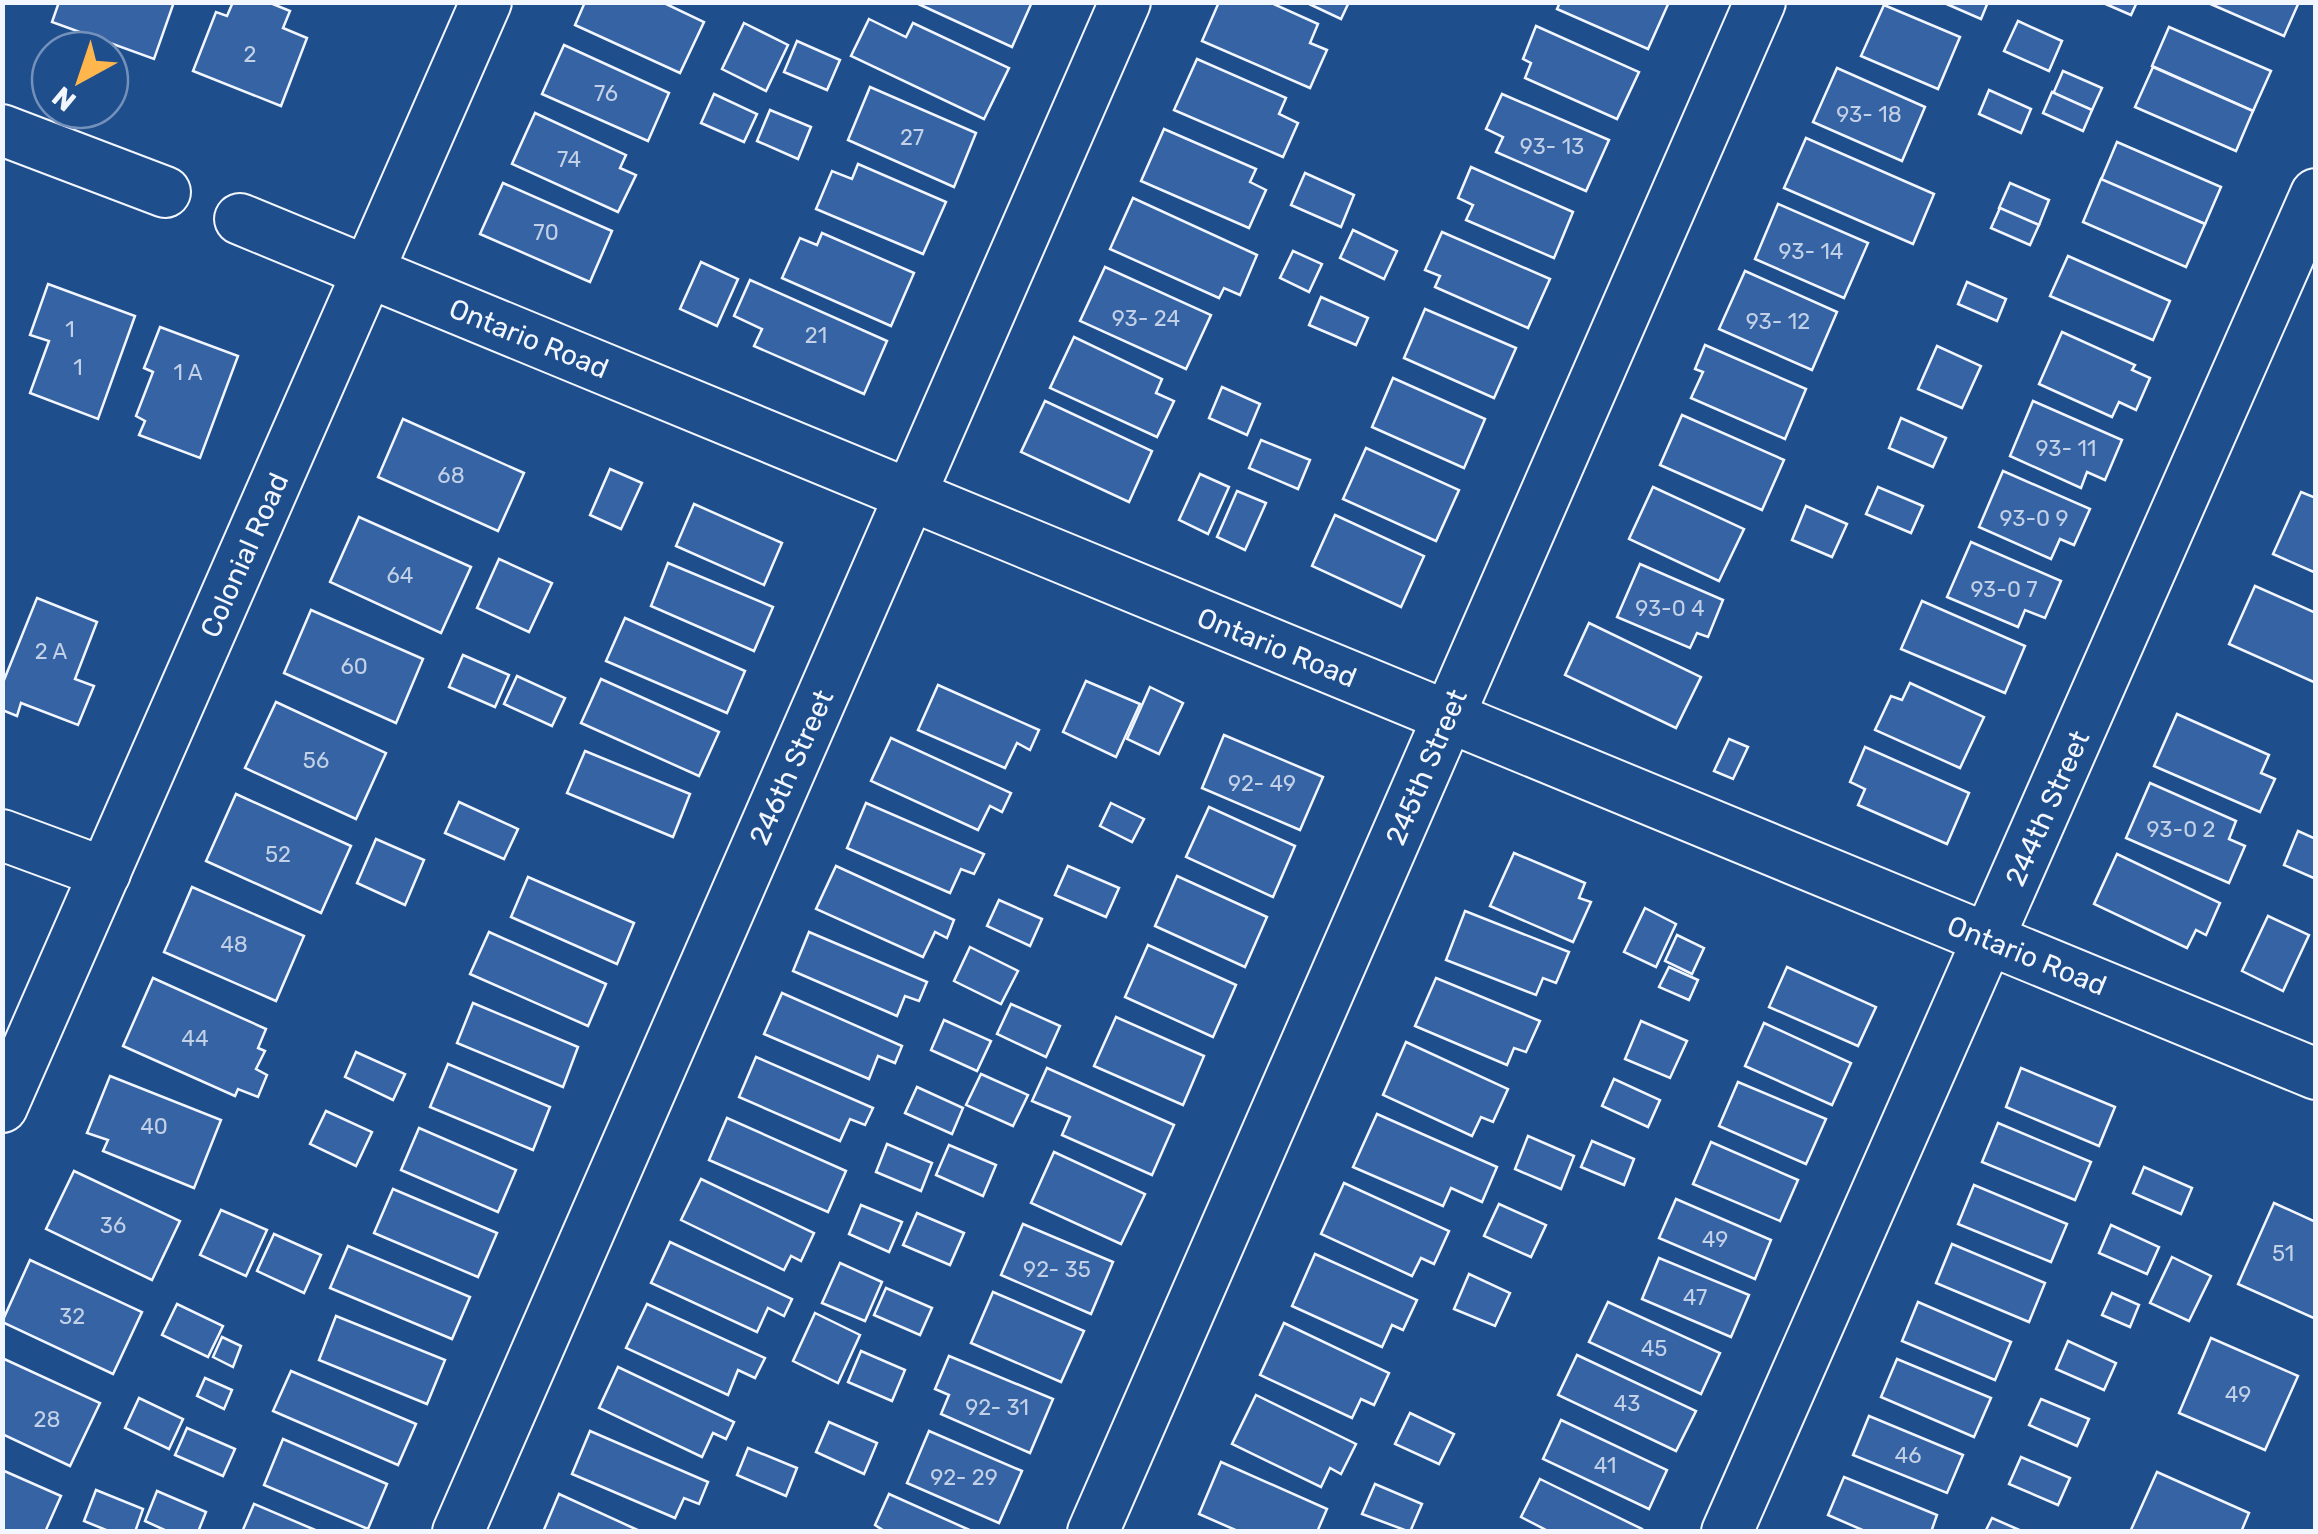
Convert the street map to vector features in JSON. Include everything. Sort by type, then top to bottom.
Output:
[{"type":"street","name":"Colonial Road","points":[[2,1107],[486,2]]},
{"type":"street","name":"246th Street","points":[[458,1532],[1125,2]]},
{"type":"street","name":"245th Street","points":[[1093,1532],[1760,2]]},
{"type":"street","points":[[2,130],[166,192]]},
{"type":"street","name":"244th Street","points":[[1727,1532],[2316,194]]},
{"type":"street","name":"Ontario Road","points":[[240,219],[2316,1074]]},
{"type":"street","points":[[2,835],[105,873]]},
{"type":"building","points":[[59,2],[174,2],[154,59],[130,50],[130,30],[74,30],[52,22]]},
{"type":"building","points":[[233,2],[268,2],[290,11],[283,28],[307,38],[281,106],[193,71],[216,12],[227,16]]},
{"type":"building","points":[[585,2],[662,2],[704,22],[680,73],[575,25]]},
{"type":"building","points":[[914,2],[1032,2],[1012,47]]},
{"type":"building","points":[[1219,2],[1269,2],[1318,24],[1310,43],[1327,50],[1310,88],[1202,41]]},
{"type":"building","points":[[1305,2],[1349,2],[1341,19]]},
{"type":"building","points":[[1560,2],[1669,2],[1648,49],[1557,9]]},
{"type":"building","points":[[1942,2],[1988,2],[1981,19]]},
{"type":"building","points":[[2101,2],[2137,2],[2131,15]]},
{"type":"building","points":[[2206,2],[2299,2],[2284,36]]},
{"type":"building","points":[[1884,5],[1960,37],[1938,89],[1861,56]]},
{"type":"building","points":[[869,19],[906,37],[913,23],[1009,68],[984,119],[851,56]]},
{"type":"building","points":[[2018,21],[2062,41],[2049,71],[2004,51]]},
{"type":"building","points":[[744,23],[788,45],[766,91],[722,69]]},
{"type":"building","points":[[1536,26],[1639,72],[1617,119],[1525,78],[1531,63],[1523,59]]},
{"type":"building","points":[[2169,27],[2271,71],[2253,111],[2152,66]]},
{"type":"building","points":[[797,41],[840,60],[827,90],[784,72]]},
{"type":"building","points":[[564,45],[669,93],[648,141],[542,94]]},
{"type":"building","points":[[1197,59],[1286,98],[1279,114],[1298,123],[1283,157],[1174,110]]},
{"type":"building","points":[[2153,67],[2253,111],[2236,151],[2135,107]]},
{"type":"building","points":[[1837,68],[1925,107],[1902,161],[1813,122]]},
{"type":"building","points":[[2063,71],[2102,88],[2092,110],[2053,94]]},
{"type":"building","points":[[870,87],[976,133],[954,187],[848,140]]},
{"type":"building","points":[[1989,90],[2031,109],[2021,133],[1979,114]]},
{"type":"building","points":[[2052,92],[2092,110],[2083,131],[2043,113]]},
{"type":"building","points":[[714,94],[757,114],[744,142],[701,123]]},
{"type":"building","points":[[1502,94],[1609,140],[1586,191],[1496,152],[1503,137],[1486,129]]},
{"type":"building","points":[[770,110],[811,127],[798,159],[757,141]]},
{"type":"building","points":[[535,113],[626,155],[620,168],[636,175],[618,212],[512,164]]},
{"type":"building","points":[[1164,129],[1256,169],[1250,182],[1266,190],[1249,228],[1141,181]]},
{"type":"building","points":[[1806,138],[1934,194],[1913,244],[1784,188]]},
{"type":"building","points":[[2117,142],[2221,187],[2205,224],[2101,180]]},
{"type":"building","points":[[858,164],[946,202],[923,254],[816,209],[832,171],[852,179]]},
{"type":"building","points":[[1471,167],[1573,212],[1554,258],[1466,220],[1473,205],[1458,198]]},
{"type":"building","points":[[1305,173],[1354,195],[1341,227],[1291,205]]},
{"type":"building","points":[[2101,179],[2205,224],[2186,267],[2083,222]]},
{"type":"building","points":[[503,183],[612,231],[590,282],[480,234]]},
{"type":"building","points":[[2010,183],[2049,200],[2039,225],[1999,208]]},
{"type":"building","points":[[1133,198],[1257,255],[1240,295],[1224,288],[1219,298],[1110,249]]},
{"type":"building","points":[[1778,204],[1868,243],[1844,298],[1755,259]]},
{"type":"building","points":[[2000,208],[2039,225],[2030,245],[1991,228]]},
{"type":"building","points":[[1353,230],[1397,251],[1384,279],[1340,258]]},
{"type":"building","points":[[1442,232],[1550,279],[1528,328],[1435,287],[1440,276],[1425,270]]},
{"type":"building","points":[[822,233],[914,273],[891,326],[782,278],[800,238],[817,245]]},
{"type":"building","points":[[1293,251],[1322,264],[1309,292],[1280,278]]},
{"type":"building","points":[[2068,256],[2170,301],[2153,340],[2050,296]]},
{"type":"building","points":[[701,262],[738,279],[717,326],[680,309]]},
{"type":"building","points":[[1105,267],[1211,315],[1186,369],[1080,321]]},
{"type":"building","points":[[1745,271],[1837,312],[1812,370],[1719,329]]},
{"type":"building","points":[[750,280],[887,341],[864,394],[754,346],[762,329],[734,316]]},
{"type":"building","points":[[1967,282],[2006,299],[1997,321],[1958,304]]},
{"type":"building","points":[[48,284],[135,316],[98,419],[30,393],[49,341],[30,335]]},
{"type":"building","points":[[1321,297],[1368,318],[1356,345],[1309,325]]},
{"type":"building","points":[[1425,309],[1516,348],[1494,398],[1404,358]]},
{"type":"building","points":[[160,327],[238,356],[200,458],[139,435],[145,421],[136,416],[153,372],[144,368]]},
{"type":"building","points":[[2062,332],[2135,365],[2132,370],[2150,378],[2136,410],[2119,402],[2112,417],[2039,384]]},
{"type":"building","points":[[1074,337],[1162,379],[1156,393],[1174,401],[1157,437],[1050,388]]},
{"type":"building","points":[[1705,345],[1806,389],[1785,439],[1691,398],[1703,372],[1695,369]]},
{"type":"building","points":[[1937,346],[1981,366],[1962,408],[1918,389]]},
{"type":"building","points":[[1393,378],[1485,419],[1464,468],[1372,427]]},
{"type":"building","points":[[1222,387],[1260,404],[1247,435],[1209,418]]},
{"type":"building","points":[[1045,401],[1152,451],[1129,502],[1021,452]]},
{"type":"building","points":[[2033,401],[2122,440],[2105,480],[2087,472],[2081,488],[2010,456]]},
{"type":"building","points":[[1682,415],[1784,460],[1762,510],[1660,465]]},
{"type":"building","points":[[1901,418],[1946,438],[1933,467],[1889,448]]},
{"type":"building","points":[[403,419],[524,473],[498,531],[378,477]]},
{"type":"building","points":[[1261,440],[1310,460],[1298,489],[1249,468]]},
{"type":"building","points":[[1366,448],[1459,490],[1436,541],[1343,499]]},
{"type":"building","points":[[610,469],[642,483],[621,529],[590,515]]},
{"type":"building","points":[[2003,471],[2090,509],[2074,545],[2060,539],[2051,559],[1979,527]]},
{"type":"building","points":[[1200,474],[1229,487],[1208,534],[1179,520]]},
{"type":"building","points":[[1653,487],[1744,529],[1719,581],[1629,539]]},
{"type":"building","points":[[1878,487],[1923,506],[1911,533],[1866,514]]},
{"type":"building","points":[[1237,491],[1266,503],[1245,550],[1217,537]]},
{"type":"building","points":[[2301,492],[2316,498],[2316,573],[2273,554]]},
{"type":"building","points":[[694,504],[782,543],[764,585],[676,546]]},
{"type":"building","points":[[1806,506],[1847,524],[1832,557],[1792,540]]},
{"type":"building","points":[[1335,515],[1424,556],[1401,607],[1312,566]]},
{"type":"building","points":[[359,517],[471,567],[441,633],[330,582]]},
{"type":"building","points":[[1971,542],[2061,581],[2045,618],[2025,610],[2018,627],[1947,597]]},
{"type":"building","points":[[499,559],[552,583],[529,632],[477,608]]},
{"type":"building","points":[[668,563],[773,607],[754,651],[651,606]]},
{"type":"building","points":[[1640,564],[1723,600],[1708,637],[1697,633],[1690,648],[1617,617]]},
{"type":"building","points":[[2255,586],[2316,613],[2316,683],[2229,644]]},
{"type":"building","points":[[37,598],[97,622],[75,679],[94,686],[78,725],[21,703],[17,716],[2,710],[2,685]]},
{"type":"building","points":[[1922,601],[2025,646],[2005,693],[1901,649]]},
{"type":"building","points":[[311,610],[423,659],[396,723],[284,673]]},
{"type":"building","points":[[625,618],[745,671],[727,713],[606,661]]},
{"type":"building","points":[[1589,623],[1701,677],[1676,728],[1565,675]]},
{"type":"building","points":[[463,655],[509,675],[495,707],[449,687]]},
{"type":"building","points":[[517,676],[565,698],[552,726],[504,704]]},
{"type":"building","points":[[601,679],[719,732],[699,776],[581,723]]},
{"type":"building","points":[[1086,681],[1140,704],[1116,757],[1063,732]]},
{"type":"building","points":[[1910,683],[1984,717],[1960,768],[1875,730],[1891,696],[1902,700]]},
{"type":"building","points":[[938,685],[1039,730],[1030,750],[1017,743],[1005,768],[918,730]]},
{"type":"building","points":[[1150,687],[1183,703],[1159,754],[1127,739]]},
{"type":"building","points":[[276,702],[386,753],[356,819],[245,768]]},
{"type":"building","points":[[2177,714],[2269,755],[2261,773],[2275,779],[2260,812],[2154,766]]},
{"type":"building","points":[[1224,735],[1323,777],[1300,830],[1202,788]]},
{"type":"building","points":[[891,738],[1011,793],[1002,812],[990,806],[978,830],[871,781]]},
{"type":"building","points":[[1729,739],[1748,747],[1733,779],[1714,771]]},
{"type":"building","points":[[1865,747],[1969,793],[1947,844],[1858,805],[1865,789],[1850,782]]},
{"type":"building","points":[[585,751],[690,794],[673,837],[567,793]]},
{"type":"building","points":[[2150,783],[2236,821],[2229,839],[2245,846],[2229,883],[2126,838]]},
{"type":"building","points":[[236,794],[351,846],[321,913],[206,861]]},
{"type":"building","points":[[459,802],[518,829],[504,859],[445,833]]},
{"type":"building","points":[[866,803],[984,854],[974,874],[961,869],[950,893],[847,848]]},
{"type":"building","points":[[1111,803],[1144,819],[1132,842],[1100,826]]},
{"type":"building","points":[[1209,807],[1295,846],[1273,897],[1186,857]]},
{"type":"building","points":[[2298,831],[2316,839],[2316,879],[2284,865]]},
{"type":"building","points":[[376,839],[424,860],[405,905],[357,883]]},
{"type":"building","points":[[1514,853],[1585,883],[1579,898],[1591,902],[1573,942],[1490,906]]},
{"type":"building","points":[[2117,854],[2220,903],[2206,935],[2196,930],[2187,948],[2094,904]]},
{"type":"building","points":[[836,866],[954,920],[947,938],[935,932],[923,957],[816,909]]},
{"type":"building","points":[[1068,866],[1119,888],[1106,917],[1055,895]]},
{"type":"building","points":[[1177,876],[1267,917],[1245,967],[1155,926]]},
{"type":"building","points":[[528,877],[634,923],[617,964],[511,917]]},
{"type":"building","points":[[192,887],[304,936],[276,1001],[164,952]]},
{"type":"building","points":[[999,900],[1042,919],[1030,946],[987,926]]},
{"type":"building","points":[[1645,908],[1676,924],[1656,967],[1624,952]]},
{"type":"building","points":[[1465,911],[1569,952],[1556,983],[1543,978],[1536,995],[1446,960]]},
{"type":"building","points":[[2268,916],[2309,935],[2283,991],[2242,971]]},
{"type":"building","points":[[489,932],[606,984],[588,1026],[470,974]]},
{"type":"building","points":[[809,932],[927,982],[919,1001],[905,996],[897,1016],[793,971]]},
{"type":"building","points":[[1677,935],[1704,948],[1692,974],[1665,961]]},
{"type":"building","points":[[1148,945],[1236,985],[1213,1037],[1125,997]]},
{"type":"building","points":[[970,947],[1018,971],[1001,1004],[954,981]]},
{"type":"building","points":[[1669,967],[1698,980],[1689,1000],[1659,987]]},
{"type":"building","points":[[1787,967],[1876,1007],[1858,1046],[1769,1007]]},
{"type":"building","points":[[153,978],[266,1029],[258,1048],[265,1051],[256,1069],[267,1075],[258,1097],[238,1089],[235,1096],[123,1046]]},
{"type":"building","points":[[1436,978],[1540,1021],[1526,1052],[1514,1048],[1507,1065],[1415,1026]]},
{"type":"building","points":[[782,993],[902,1046],[895,1063],[878,1056],[869,1079],[764,1034]]},
{"type":"building","points":[[473,1003],[578,1047],[563,1087],[457,1043]]},
{"type":"building","points":[[1011,1004],[1060,1026],[1046,1057],[997,1034]]},
{"type":"building","points":[[1116,1017],[1204,1056],[1183,1105],[1094,1066]]},
{"type":"building","points":[[944,1020],[991,1041],[977,1071],[931,1050]]},
{"type":"building","points":[[1641,1021],[1687,1041],[1670,1078],[1625,1059]]},
{"type":"building","points":[[1764,1023],[1851,1063],[1832,1105],[1745,1066]]},
{"type":"building","points":[[1406,1042],[1508,1089],[1493,1122],[1481,1117],[1472,1136],[1383,1095]]},
{"type":"building","points":[[356,1052],[405,1074],[393,1100],[345,1077]]},
{"type":"building","points":[[756,1057],[873,1108],[865,1125],[850,1119],[840,1141],[739,1097]]},
{"type":"building","points":[[448,1064],[550,1107],[533,1150],[430,1107]]},
{"type":"building","points":[[1047,1068],[1174,1125],[1152,1175],[1062,1135],[1070,1117],[1032,1101]]},
{"type":"building","points":[[2021,1068],[2115,1107],[2099,1146],[2006,1107]]},
{"type":"building","points":[[981,1074],[1028,1095],[1013,1126],[966,1105]]},
{"type":"building","points":[[110,1076],[221,1120],[194,1188],[103,1151],[108,1140],[87,1133]]},
{"type":"building","points":[[1614,1079],[1660,1100],[1648,1127],[1602,1106]]},
{"type":"building","points":[[1738,1082],[1826,1119],[1806,1164],[1719,1126]]},
{"type":"building","points":[[917,1087],[963,1108],[952,1134],[905,1113]]},
{"type":"building","points":[[326,1111],[372,1132],[356,1166],[310,1144]]},
{"type":"building","points":[[1377,1114],[1497,1167],[1482,1202],[1451,1188],[1443,1206],[1353,1167]]},
{"type":"building","points":[[727,1118],[846,1171],[828,1212],[709,1160]]},
{"type":"building","points":[[1998,1123],[2091,1162],[2075,1200],[1982,1162]]},
{"type":"building","points":[[419,1128],[516,1170],[498,1212],[401,1170]]},
{"type":"building","points":[[1528,1136],[1574,1156],[1561,1189],[1515,1169]]},
{"type":"building","points":[[1592,1141],[1634,1159],[1624,1185],[1581,1167]]},
{"type":"building","points":[[1711,1142],[1798,1180],[1780,1221],[1693,1184]]},
{"type":"building","points":[[887,1144],[932,1163],[921,1191],[876,1172]]},
{"type":"building","points":[[949,1145],[996,1165],[983,1196],[936,1175]]},
{"type":"building","points":[[1054,1152],[1145,1194],[1121,1244],[1031,1203]]},
{"type":"building","points":[[2144,1167],[2192,1188],[2181,1214],[2133,1193]]},
{"type":"building","points":[[74,1171],[180,1221],[152,1280],[46,1229]]},
{"type":"building","points":[[701,1179],[814,1233],[801,1261],[791,1256],[784,1270],[681,1220]]},
{"type":"building","points":[[1344,1183],[1449,1231],[1434,1264],[1421,1258],[1412,1276],[1321,1234]]},
{"type":"building","points":[[1974,1185],[2067,1224],[2051,1262],[1958,1224]]},
{"type":"building","points":[[393,1189],[497,1233],[478,1277],[374,1233]]},
{"type":"building","points":[[1676,1199],[1771,1240],[1755,1279],[1659,1238]]},
{"type":"building","points":[[2274,1203],[2316,1222],[2316,1319],[2238,1284]]},
{"type":"building","points":[[1499,1204],[1546,1225],[1531,1257],[1484,1236]]},
{"type":"building","points":[[861,1205],[902,1222],[889,1252],[849,1234]]},
{"type":"building","points":[[221,1210],[267,1230],[246,1276],[200,1255]]},
{"type":"building","points":[[917,1213],[964,1233],[950,1265],[903,1245]]},
{"type":"building","points":[[1023,1224],[1113,1262],[1091,1314],[1001,1275]]},
{"type":"building","points":[[2111,1225],[2159,1247],[2147,1274],[2099,1253]]},
{"type":"building","points":[[274,1234],[321,1255],[304,1293],[257,1271]]},
{"type":"building","points":[[670,1242],[792,1299],[784,1316],[768,1308],[757,1332],[651,1283]]},
{"type":"building","points":[[1952,1244],[2045,1283],[2029,1322],[1936,1283]]},
{"type":"building","points":[[348,1246],[470,1297],[452,1339],[330,1288]]},
{"type":"building","points":[[1315,1254],[1417,1300],[1403,1330],[1392,1325],[1382,1347],[1292,1306]]},
{"type":"building","points":[[2172,1257],[2211,1276],[2189,1321],[2150,1303]]},
{"type":"building","points":[[1659,1258],[1749,1295],[1731,1337],[1642,1299]]},
{"type":"building","points":[[30,1260],[142,1312],[113,1374],[2,1322]]},
{"type":"building","points":[[840,1263],[882,1282],[865,1321],[822,1303]]},
{"type":"building","points":[[1469,1274],[1510,1293],[1495,1326],[1454,1309]]},
{"type":"building","points":[[886,1288],[932,1308],[920,1335],[874,1315]]},
{"type":"building","points":[[993,1292],[1084,1331],[1061,1382],[971,1343]]},
{"type":"building","points":[[2112,1293],[2139,1305],[2130,1327],[2102,1315]]},
{"type":"building","points":[[1608,1302],[1720,1353],[1701,1394],[1589,1342]]},
{"type":"building","points":[[1918,1302],[2011,1342],[1995,1380],[1902,1341]]},
{"type":"building","points":[[177,1304],[223,1326],[208,1357],[162,1335]]},
{"type":"building","points":[[647,1304],[765,1358],[755,1378],[738,1370],[728,1395],[626,1348]]},
{"type":"building","points":[[815,1313],[860,1335],[838,1383],[793,1361]]},
{"type":"building","points":[[336,1316],[445,1360],[427,1404],[319,1360]]},
{"type":"building","points":[[1284,1323],[1389,1373],[1374,1405],[1361,1399],[1352,1418],[1260,1375]]},
{"type":"building","points":[[222,1337],[241,1346],[233,1367],[213,1357]]},
{"type":"building","points":[[2211,1338],[2298,1376],[2265,1450],[2179,1413]]},
{"type":"building","points":[[2068,1341],[2116,1363],[2104,1390],[2056,1369]]},
{"type":"building","points":[[861,1351],[905,1370],[892,1401],[848,1382]]},
{"type":"building","points":[[1577,1355],[1696,1411],[1676,1451],[1558,1395]]},
{"type":"building","points":[[949,1356],[1053,1399],[1030,1453],[941,1414],[949,1395],[935,1389]]},
{"type":"building","points":[[2,1358],[100,1403],[70,1466],[2,1434]]},
{"type":"building","points":[[1897,1359],[1991,1398],[1974,1437],[1881,1397]]},
{"type":"building","points":[[618,1367],[734,1422],[726,1439],[713,1433],[702,1457],[599,1408]]},
{"type":"building","points":[[291,1371],[416,1424],[398,1465],[273,1411]]},
{"type":"building","points":[[205,1378],[232,1390],[224,1409],[197,1396]]},
{"type":"building","points":[[1256,1395],[1356,1444],[1341,1474],[1330,1468],[1321,1487],[1232,1444]]},
{"type":"building","points":[[139,1398],[183,1419],[169,1449],[125,1428]]},
{"type":"building","points":[[2041,1399],[2089,1419],[2077,1446],[2029,1425]]},
{"type":"building","points":[[1410,1413],[1454,1434],[1439,1464],[1395,1444]]},
{"type":"building","points":[[1869,1416],[1963,1455],[1947,1493],[1853,1455]]},
{"type":"building","points":[[1561,1420],[1667,1470],[1649,1509],[1543,1459]]},
{"type":"building","points":[[829,1422],[877,1443],[864,1474],[816,1452]]},
{"type":"building","points":[[187,1428],[235,1449],[223,1476],[175,1455]]},
{"type":"building","points":[[590,1431],[708,1482],[699,1504],[684,1498],[675,1518],[572,1474]]},
{"type":"building","points":[[929,1431],[1022,1471],[999,1523],[907,1483]]},
{"type":"building","points":[[283,1439],[387,1484],[368,1529],[264,1485]]},
{"type":"building","points":[[748,1448],[797,1468],[786,1496],[737,1475]]},
{"type":"building","points":[[2021,1457],[2070,1478],[2058,1505],[2009,1484]]},
{"type":"building","points":[[1221,1462],[1327,1509],[1317,1532],[1240,1532],[1199,1514]]},
{"type":"building","points":[[2,1470],[61,1496],[45,1532],[2,1532]]},
{"type":"building","points":[[2157,1472],[2249,1513],[2241,1532],[2130,1532]]},
{"type":"building","points":[[1844,1477],[1937,1515],[1931,1532],[1867,1532],[1828,1515]]},
{"type":"building","points":[[1540,1479],[1642,1529],[1641,1532],[1550,1532],[1521,1517]]},
{"type":"building","points":[[1375,1484],[1422,1504],[1410,1532],[1362,1514]]},
{"type":"building","points":[[96,1490],[143,1509],[135,1532],[111,1532],[84,1521]]},
{"type":"building","points":[[157,1491],[206,1512],[198,1532],[169,1532],[145,1521]]},
{"type":"building","points":[[559,1494],[642,1532],[543,1532]]},
{"type":"building","points":[[889,1494],[974,1532],[886,1532],[875,1525]]},
{"type":"building","points":[[254,1504],[320,1532],[242,1532]]},
{"type":"building","points":[[1992,1518],[2024,1532],[1985,1532]]}]
